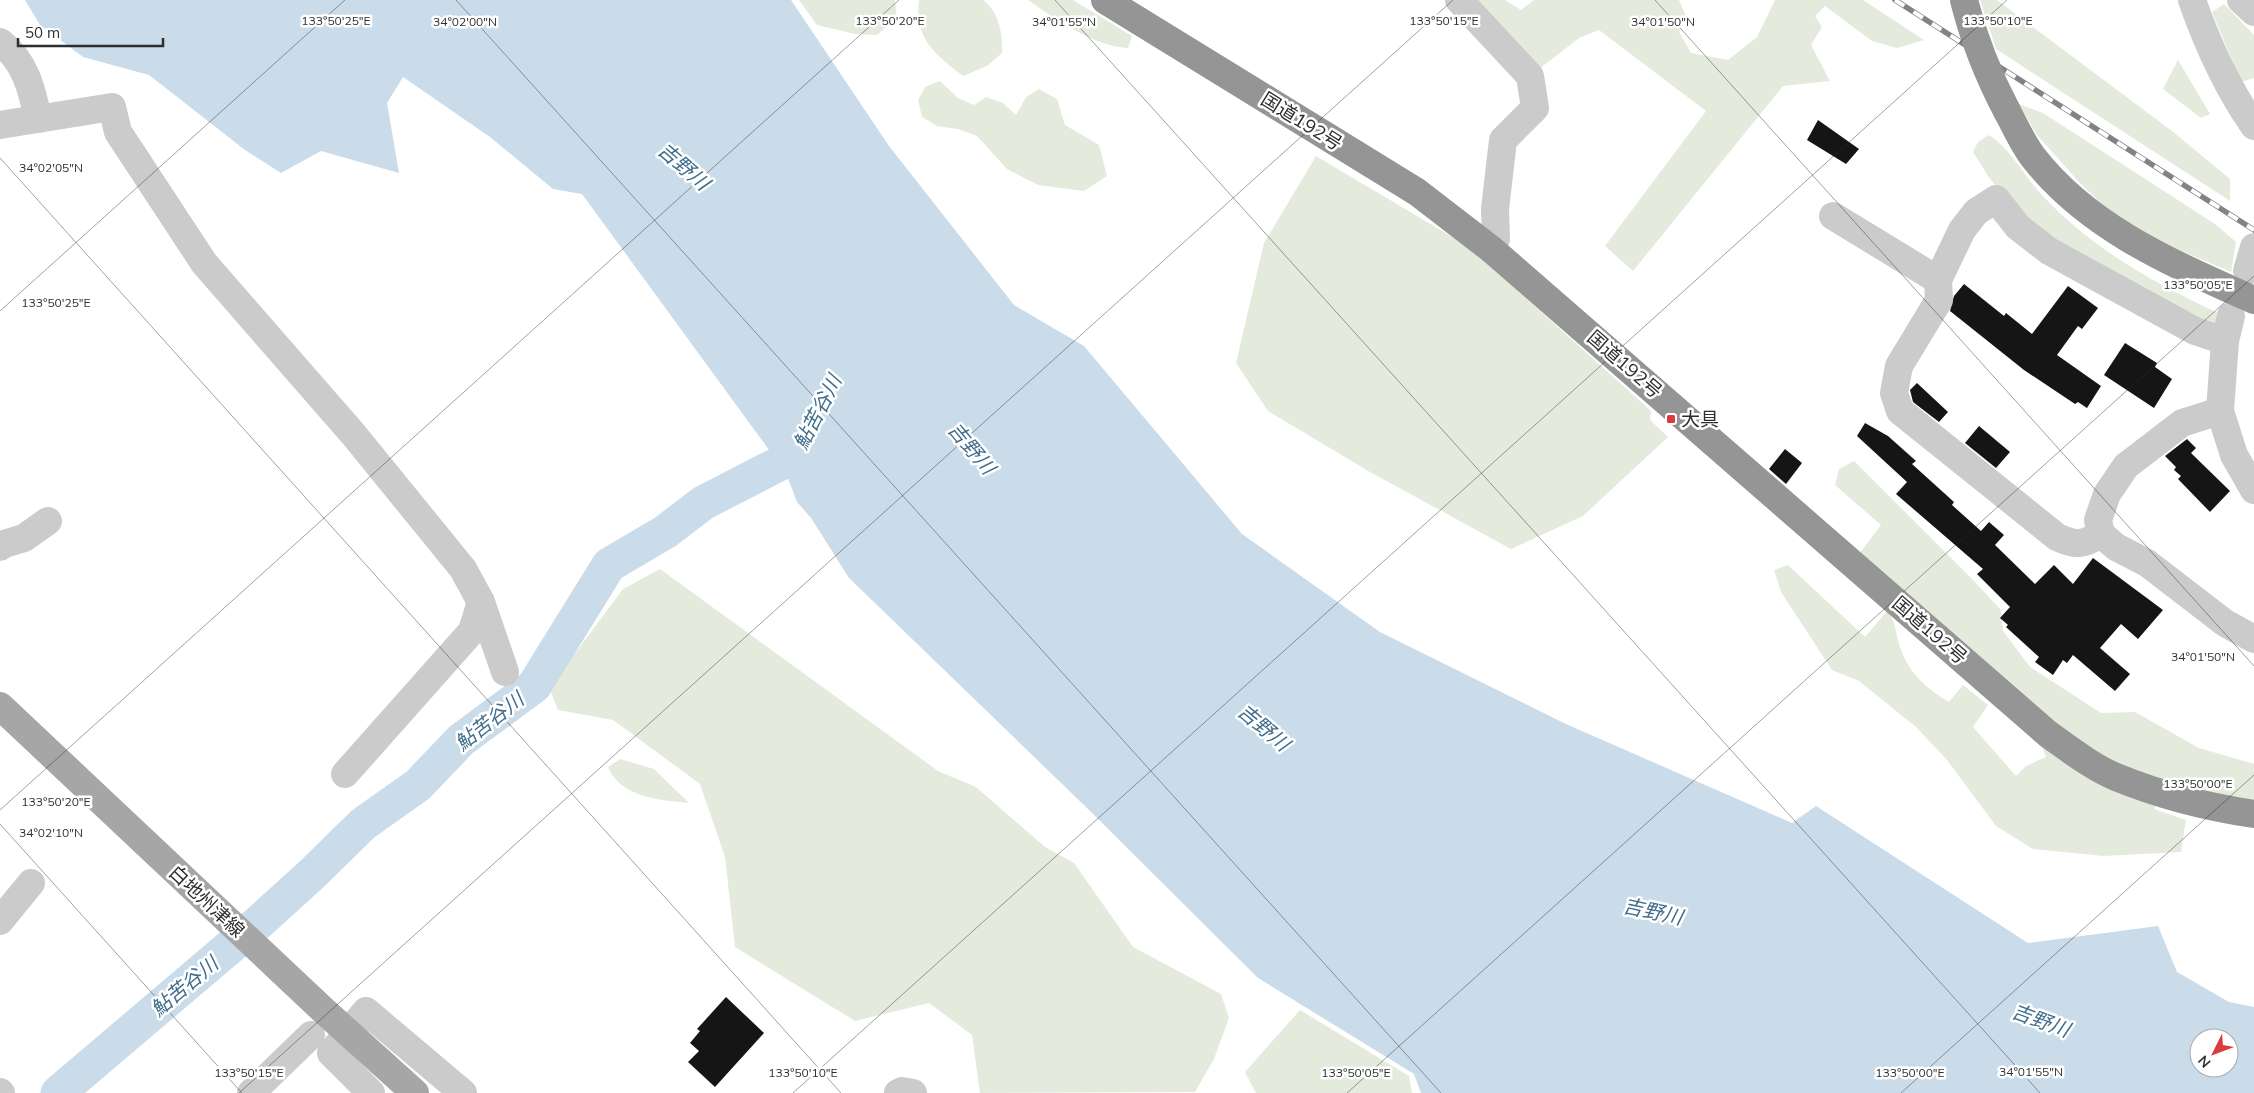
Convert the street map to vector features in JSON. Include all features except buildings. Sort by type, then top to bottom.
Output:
[{"type":"highway","name":"国道192号","points":[[1105,0],[1417,192],[1491,249],[2048,734],[2116,777],[2207,806],[2254,814]]},
{"type":"highway","points":[[1964,0],[1971,30],[1988,74],[2007,111],[2032,156],[2066,194],[2096,218],[2177,266],[2254,300]]},
{"type":"main road","name":"白地州津線","points":[[0,706],[322,1009],[415,1093]]},
{"type":"street","points":[[1459,0],[1530,76],[1535,108],[1503,140],[1495,209],[1496,240],[1491,249]]},
{"type":"street","points":[[2192,0],[2217,64],[2233,95],[2254,126]]},
{"type":"street","points":[[2241,0],[2254,12]]},
{"type":"street","points":[[0,42],[12,52],[32,87],[38,119]]},
{"type":"street","points":[[0,125],[112,107],[118,132],[204,263],[354,435],[463,569],[481,602],[505,672]]},
{"type":"street","points":[[2101,534],[2087,543],[2071,544],[2057,537],[1900,410],[1894,393],[1899,366],[1939,300],[1938,280],[1962,230],[1976,212],[1996,198],[2018,227],[2049,251],[2195,331],[2228,328],[2220,411],[2234,455],[2254,490]]},
{"type":"street","points":[[1833,216],[1938,280]]},
{"type":"street","points":[[2220,411],[2182,423],[2126,466],[2107,494],[2098,520],[2101,534],[2116,547],[2147,563],[2225,623],[2254,639]]},
{"type":"street","points":[[2,545],[24,538],[48,521]]},
{"type":"street","points":[[345,774],[472,630],[481,602]]},
{"type":"street","points":[[0,921],[31,883]]},
{"type":"street","points":[[371,1093],[331,1054],[366,1011],[463,1093]]},
{"type":"street","points":[[251,1093],[311,1035]]},
{"type":"street","points":[[898,1093],[902,1091],[913,1093]]},
{"type":"shaded area","points":[[799,0],[895,0],[897,18],[877,35],[855,34],[817,25]]},
{"type":"shaded area","points":[[919,0],[983,0],[993,10],[999,24],[1002,53],[987,66],[963,76],[935,53],[923,35],[918,14]]},
{"type":"shaded area","points":[[1028,0],[1073,0],[1132,36],[1128,48],[1102,42],[1076,31]]},
{"type":"shaded area","points":[[1472,0],[1505,0],[1521,10],[1534,0],[1679,0],[1686,16],[1679,32],[1691,53],[1728,60],[1757,37],[1775,0],[1863,0],[1924,40],[1897,48],[1872,41],[1825,6],[1815,16],[1822,27],[1811,45],[1830,81],[1783,86],[1633,271],[1605,246],[1706,111],[1599,30],[1579,38],[1538,70]]},
{"type":"shaded area","points":[[1980,0],[1997,0],[2172,131],[2230,179],[2230,201],[1996,49]]},
{"type":"shaded area","points":[[2224,4],[2254,35],[2254,78],[2241,82],[2212,12]]},
{"type":"shaded area","points":[[2178,60],[2210,114],[2201,118],[2163,89]]},
{"type":"shaded area","points":[[940,81],[958,98],[974,105],[986,97],[1003,103],[1016,115],[1026,97],[1039,89],[1057,99],[1065,125],[1099,145],[1107,176],[1084,191],[1038,185],[1007,169],[977,136],[958,129],[937,126],[922,117],[918,100],[925,87]]},
{"type":"shaded area","points":[[2019,104],[2043,113],[2215,224],[2236,242],[2231,272],[2168,245],[2115,217],[2079,182],[2037,135]]},
{"type":"shaded area","points":[[1989,135],[2011,155],[2042,195],[2081,232],[2124,263],[2218,313],[2214,330],[2052,238],[2017,210],[1990,179],[1973,152],[1978,142]]},
{"type":"shaded area","points":[[1316,156],[1469,247],[1651,411],[1650,420],[1668,437],[1583,516],[1511,549],[1370,472],[1268,411],[1236,363],[1264,243]]},
{"type":"shaded area","points":[[1854,461],[2001,610],[2003,631],[2030,667],[2101,713],[2135,712],[2199,748],[2254,764],[2254,803],[2165,784],[2154,809],[2186,820],[2181,852],[2104,856],[2033,849],[1996,826],[1947,760],[1916,727],[1859,681],[1832,670],[1781,592],[1774,570],[1788,565],[1865,637],[1887,611],[1894,622],[1902,654],[1912,671],[1925,685],[1949,702],[1963,685],[1988,705],[1973,727],[2016,776],[2026,766],[2046,757],[2021,695],[1859,554],[1881,525],[1835,485],[1839,469]]},
{"type":"shaded area","points":[[660,569],[938,771],[976,787],[1045,847],[1074,863],[1133,947],[1221,994],[1229,1018],[1214,1059],[1195,1092],[980,1093],[972,1035],[929,1003],[855,1021],[735,947],[725,857],[700,784],[613,720],[558,710],[549,688],[623,589]]},
{"type":"shaded area","points":[[620,759],[654,769],[689,803],[642,796],[622,785],[608,767]]},
{"type":"shaded area","points":[[1300,1010],[1409,1076],[1412,1093],[1256,1093],[1245,1072]]},
{"type":"water","name":"吉野川","points":[[25,0],[791,0],[889,146],[1014,305],[1084,346],[1242,534],[1380,632],[1566,724],[1792,823],[1816,806],[2028,943],[2158,926],[2177,972],[2229,1002],[2254,1007],[2254,1093],[1421,1093],[1414,1074],[1258,978],[1088,809],[849,578],[811,518],[797,502],[786,473],[582,194],[553,189],[490,137],[403,77],[387,103],[399,173],[321,151],[281,173],[245,150],[149,75],[83,57],[40,25]]},
{"type":"waterway","name":"鮎苦谷川","points":[[58,1093],[258,923],[363,824],[418,785],[461,740],[534,686],[609,565],[665,532],[703,503],[800,453],[810,431]]},
{"type":"railway","points":[[1895,0],[2254,230]]},
{"type":"place","name":"大具","points":[[1671,419]]}]
